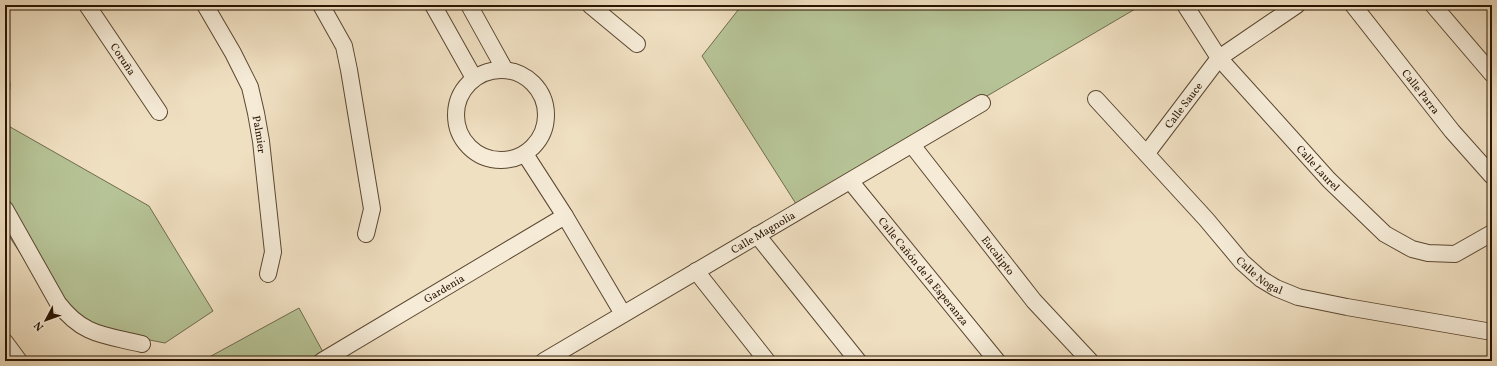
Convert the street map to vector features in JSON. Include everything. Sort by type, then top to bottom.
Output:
[{"type":"street","name":"Coruña","points":[[87,5],[159,112]]},
{"type":"street","name":"Palmier","points":[[205,5],[233,53],[250,87],[261,141],[273,252],[268,274]]},
{"type":"street","points":[[321,5],[344,46],[349,70],[372,209],[366,234]]},
{"type":"street","points":[[433,5],[474,78]]},
{"type":"street","points":[[469,5],[505,70]]},
{"type":"street","points":[[590,5],[637,44]]},
{"type":"street","name":"Calle Laurel","points":[[1185,5],[1219,58],[1329,180],[1385,234],[1412,249],[1428,253],[1455,254],[1492,233]]},
{"type":"street","name":"Calle Sauce","points":[[1147,153],[1219,58],[1298,5]]},
{"type":"street","name":"Calle Parra","points":[[1353,5],[1452,130],[1492,176]]},
{"type":"street","points":[[1433,5],[1492,74]]},
{"type":"street","points":[[505,70],[521,74],[535,85],[544,99],[546,115],[544,132],[535,146],[525,154],[506,161],[489,159],[474,152],[462,139],[456,123],[456,106],[462,91],[474,78],[489,71],[505,70]]},
{"type":"street","name":"Calle Nogal","points":[[1096,99],[1147,153],[1242,262],[1261,279],[1276,288],[1298,296],[1347,307],[1492,332]]},
{"type":"street","name":"Calle Magnolia","points":[[544,361],[851,182],[982,103]]},
{"type":"street","name":"Eucalipto","points":[[912,145],[1034,301],[1090,361]]},
{"type":"street","points":[[525,154],[565,216],[623,314]]},
{"type":"street","name":"Calle Cañón de la Esperanza","points":[[851,182],[997,361]]},
{"type":"street","points":[[5,209],[54,296],[66,314],[86,330],[142,344]]},
{"type":"street","name":"Gardenia","points":[[327,360],[565,216]]},
{"type":"street","points":[[758,235],[858,361]]},
{"type":"street","points":[[696,271],[767,361]]},
{"type":"street","points":[[5,342],[19,361]]},
{"type":"green space","points":[[742,5],[1142,5],[798,207],[702,56]]},
{"type":"green space","points":[[5,124],[149,206],[213,311],[165,343],[67,324],[5,230]]},
{"type":"green space","points":[[299,308],[323,352],[306,361],[202,361]]},
{"type":"building","points":[[5,76],[10,85],[5,88]]}]
